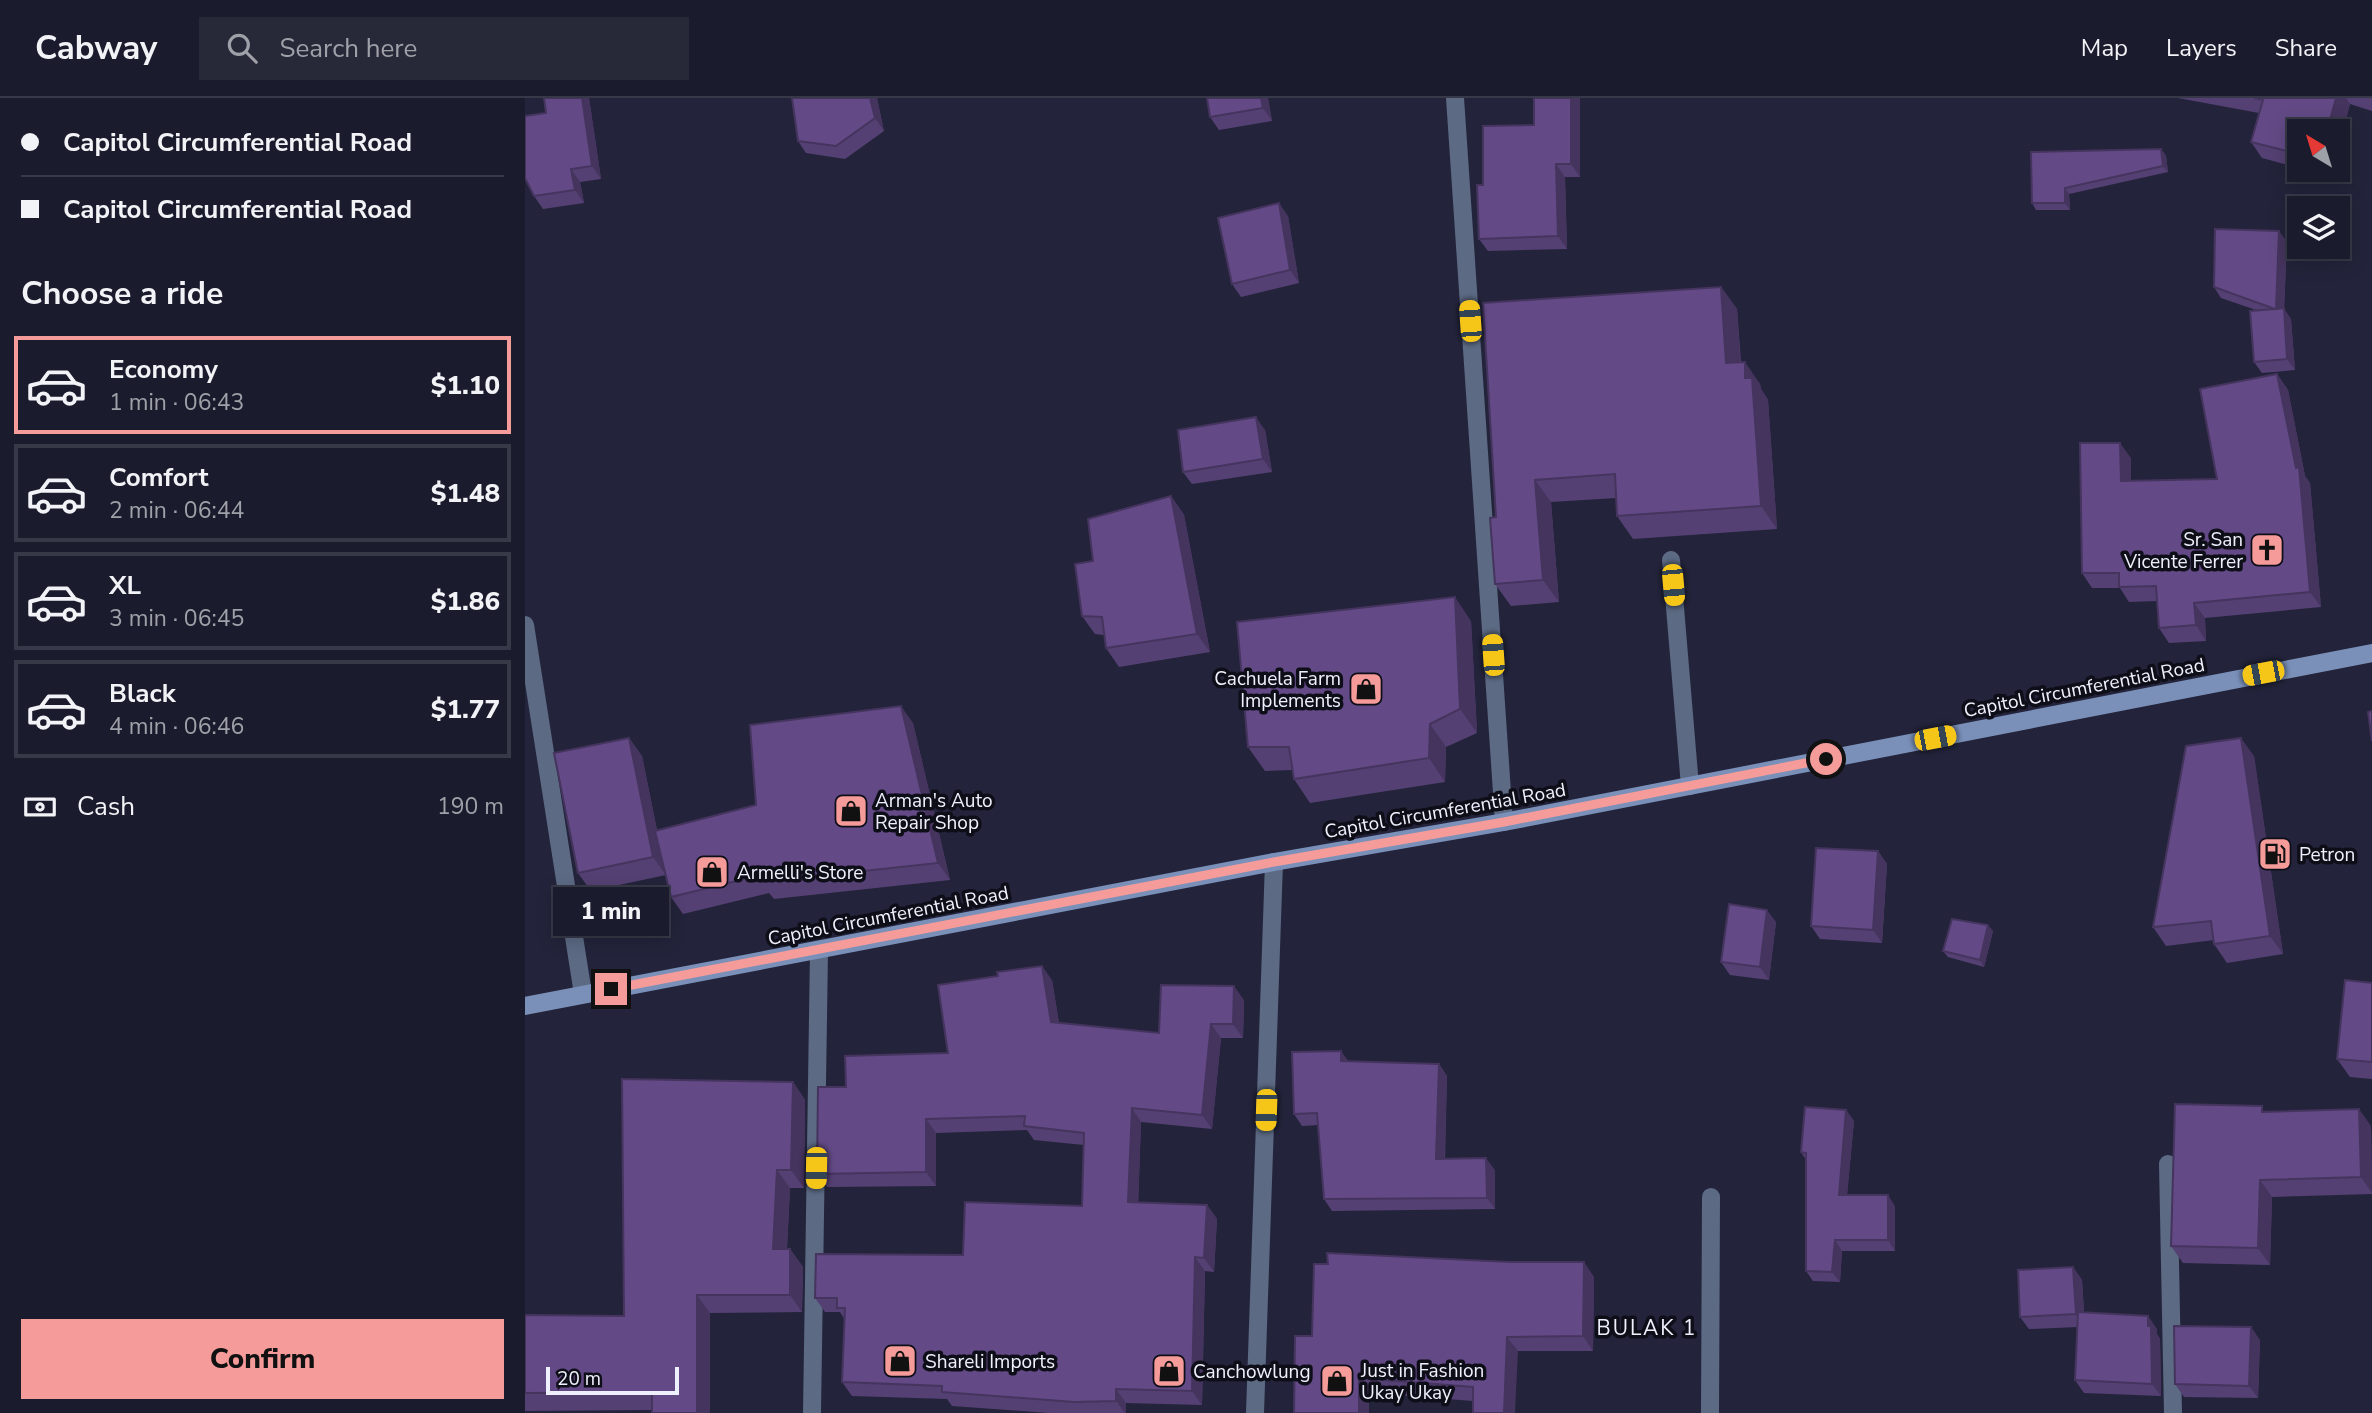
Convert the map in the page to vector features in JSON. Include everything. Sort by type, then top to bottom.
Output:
[{"type":"main road","name":"Capitol Circumferential Road","points":[[525,1006],[1274,862],[1504,822],[2372,653]]},
{"type":"street","points":[[1454,98],[1504,822]]},
{"type":"street","points":[[1671,560],[1690,786]]},
{"type":"street","points":[[525,625],[583,994]]},
{"type":"street","points":[[1255,1413],[1274,862]]},
{"type":"street","points":[[812,1413],[818,951]]},
{"type":"street","points":[[2168,1164],[2173,1413]]},
{"type":"street","points":[[1710,1198],[1710,1413]]},
{"type":"building","points":[[544,98],[582,98],[592,166],[571,169],[575,190],[534,196],[525,178],[525,116],[546,113]]},
{"type":"building","points":[[792,98],[870,98],[875,118],[836,146],[798,141]]},
{"type":"building","points":[[1207,98],[1261,98],[1263,108],[1210,117]]},
{"type":"building","points":[[1534,98],[1571,98],[1571,164],[1556,164],[1558,236],[1479,239],[1477,185],[1483,185],[1483,126],[1534,125]]},
{"type":"building","points":[[2254,98],[2336,98],[2330,119],[2287,119],[2287,151],[2251,142],[2263,100]]},
{"type":"building","points":[[2161,149],[2163,166],[2065,188],[2065,203],[2032,203],[2031,152]]},
{"type":"building","points":[[1279,203],[1290,270],[1232,284],[1218,218]]},
{"type":"building","points":[[2215,229],[2279,231],[2276,309],[2284,308],[2287,359],[2254,362],[2250,311],[2275,309],[2214,287]]},
{"type":"building","points":[[1721,287],[1726,363],[1745,362],[1745,378],[1752,378],[1761,506],[1617,516],[1615,474],[1535,480],[1543,580],[1495,584],[1490,518],[1496,517],[1483,303]]},
{"type":"building","points":[[2277,374],[2296,468],[2299,467],[2310,592],[2194,603],[2196,625],[2159,628],[2156,586],[2119,587],[2119,573],[2082,573],[2080,443],[2120,443],[2121,481],[2217,479],[2200,389]]},
{"type":"building","points":[[1256,417],[1263,459],[1183,472],[1178,430]]},
{"type":"building","points":[[1171,496],[1197,634],[1106,648],[1102,617],[1082,616],[1075,564],[1093,561],[1088,519]]},
{"type":"building","name":"Cachuela Farm Implements","points":[[1455,597],[1460,709],[1430,724],[1429,758],[1294,779],[1289,747],[1248,747],[1237,622]]},
{"type":"building","name":"Arman's Auto Repair Shop","points":[[901,706],[938,863],[761,882],[761,875],[671,897],[655,831],[756,805],[750,725]]},
{"type":"building","points":[[2372,711],[2372,741],[2368,712]]},
{"type":"building","points":[[629,738],[653,857],[578,873],[554,753]]},
{"type":"building","points":[[2241,738],[2270,936],[2214,944],[2211,921],[2153,927],[2186,746]]},
{"type":"building","points":[[1816,848],[1878,851],[1873,930],[1811,926]]},
{"type":"building","points":[[1729,904],[1767,910],[1760,967],[1721,962]]},
{"type":"building","points":[[1952,919],[1988,925],[1980,960],[1943,951]]},
{"type":"building","points":[[1042,966],[1051,1022],[1159,1033],[1161,985],[1234,986],[1233,1024],[1211,1024],[1202,1115],[1132,1108],[1128,1202],[1207,1205],[1204,1258],[1195,1257],[1192,1391],[1116,1389],[1116,1401],[1074,1402],[942,1392],[942,1386],[842,1382],[845,1308],[837,1308],[837,1298],[815,1298],[816,1254],[963,1255],[965,1202],[1082,1206],[1084,1133],[1024,1126],[1025,1116],[926,1119],[926,1172],[817,1174],[818,1087],[846,1087],[845,1056],[948,1053],[938,985],[998,976],[997,972]]},
{"type":"building","points":[[2345,980],[2372,983],[2372,1062],[2337,1059]]},
{"type":"building","points":[[1341,1051],[1341,1061],[1439,1064],[1436,1159],[1486,1158],[1487,1198],[1324,1199],[1317,1113],[1294,1114],[1292,1052]]},
{"type":"building","points":[[622,1079],[793,1082],[791,1170],[777,1170],[773,1249],[790,1249],[790,1295],[697,1295],[697,1413],[652,1413],[652,1392],[525,1393],[525,1315],[624,1316]]},
{"type":"building","points":[[2175,1104],[2262,1106],[2262,1112],[2359,1109],[2361,1177],[2260,1180],[2258,1248],[2171,1246]]},
{"type":"building","points":[[1805,1107],[1846,1110],[1839,1195],[1888,1195],[1888,1240],[1835,1240],[1832,1272],[1806,1271],[1806,1153],[1801,1152]]},
{"type":"building","points":[[1327,1253],[1509,1262],[1584,1262],[1583,1336],[1507,1337],[1504,1413],[1473,1413],[1473,1387],[1359,1378],[1359,1413],[1294,1413],[1295,1336],[1312,1336],[1314,1264],[1328,1264]]},
{"type":"building","points":[[2073,1267],[2076,1314],[2020,1317],[2018,1270]]},
{"type":"building","points":[[2078,1312],[2148,1316],[2148,1326],[2151,1326],[2152,1384],[2075,1380]]},
{"type":"building","points":[[2174,1326],[2251,1327],[2249,1386],[2175,1384]]},
{"type":"place","name":"Sr. San Vicente Ferrer","points":[[2267,550]]},
{"type":"place","name":"Cachuela Farm Implements","points":[[1366,689]]},
{"type":"place","name":"Arman's Auto Repair Shop","points":[[851,811]]},
{"type":"place","name":"Petron","points":[[2275,854]]},
{"type":"place","name":"Armelli's Store","points":[[712,872]]},
{"type":"place","name":"Shareli Imports","points":[[900,1361]]},
{"type":"place","name":"Canchowlung","points":[[1169,1371]]},
{"type":"place","name":"Just in Fashion Ukay Ukay","points":[[1337,1381]]},
{"type":"district","name":"BULAK 1","points":[[1647,1328]]},
{"type":"route","points":[[611,989],[1826,759]]}]
